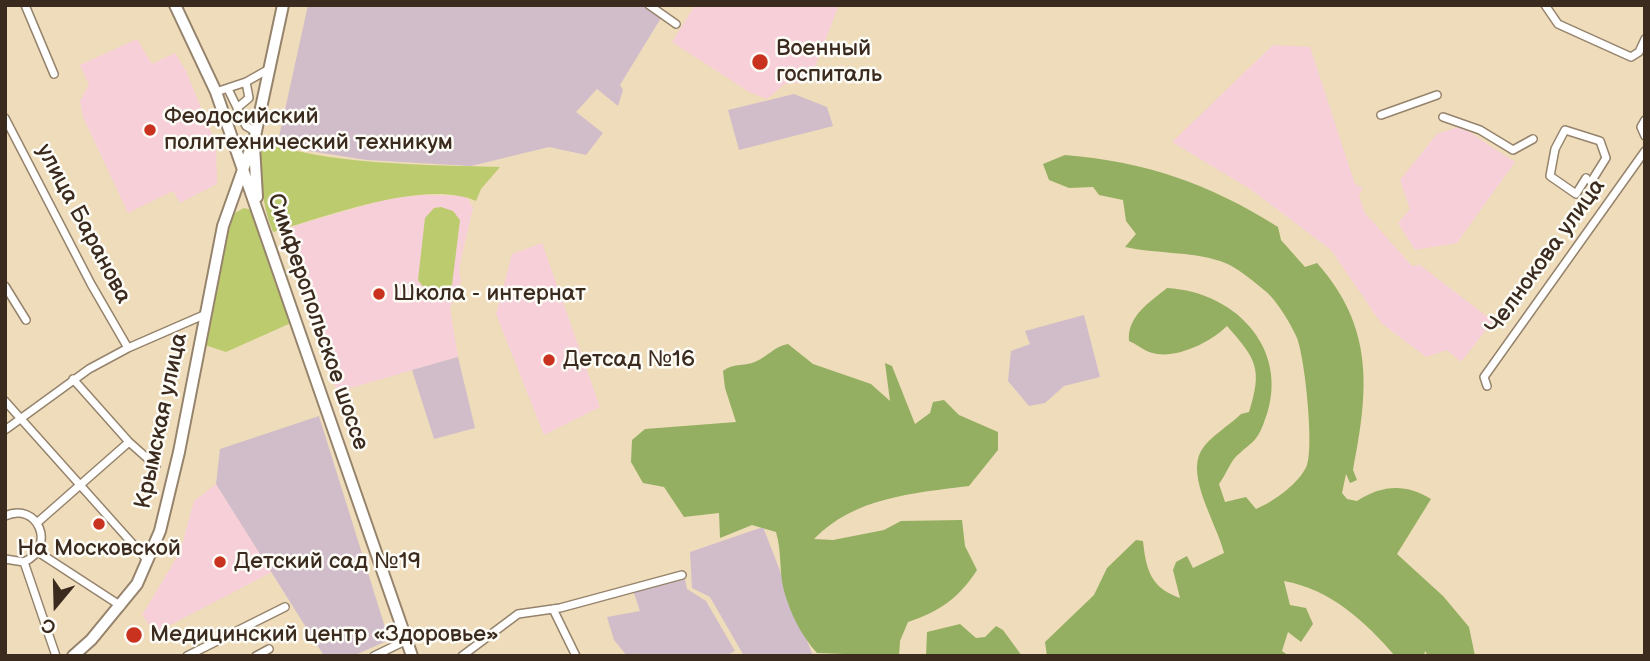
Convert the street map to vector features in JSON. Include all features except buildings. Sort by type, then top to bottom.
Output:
[{"type":"main road","name":"Симферопольское шоссе","points":[[175,5],[216,92],[412,656]]},
{"type":"main road","points":[[257,211],[255,134],[283,5]]},
{"type":"main road","points":[[232,143],[243,150],[255,134]]},
{"type":"main road","name":"Крымская улица","points":[[76,655],[121,606],[148,561],[171,492],[225,218],[255,134]]},
{"type":"main road","points":[[225,218],[234,174],[232,143]]},
{"type":"main road","points":[[225,218],[241,202],[257,211]]},
{"type":"street","points":[[25,5],[54,74]]},
{"type":"street","points":[[649,5],[676,24]]},
{"type":"street","points":[[1545,5],[1558,24],[1631,57],[1639,52],[1645,39]]},
{"type":"street","points":[[216,92],[246,82],[270,68]]},
{"type":"street","points":[[237,108],[249,98],[246,82]]},
{"type":"street","points":[[228,89],[248,128],[255,134]]},
{"type":"street","points":[[1381,115],[1437,95]]},
{"type":"street","points":[[1443,117],[1480,130],[1513,150],[1533,138]]},
{"type":"street","name":"улица Баранова","points":[[5,118],[90,284],[128,348]]},
{"type":"street","points":[[1645,120],[1640,127],[1645,136]]},
{"type":"street","points":[[1565,130],[1601,141],[1606,158],[1588,180],[1576,194],[1550,176],[1555,149],[1565,130]]},
{"type":"street","name":"Челнокова улица","points":[[1487,386],[1484,377],[1645,151]]},
{"type":"street","points":[[5,286],[26,320]]},
{"type":"street","points":[[5,430],[66,388],[73,379],[128,348],[206,314]]},
{"type":"street","points":[[73,379],[129,442],[156,466]]},
{"type":"street","points":[[5,401],[148,561]]},
{"type":"street","points":[[37,522],[87,482],[129,442]]},
{"type":"street","points":[[5,559],[24,562],[38,552],[42,532],[37,522],[29,515],[6,513]]},
{"type":"street","points":[[38,552],[121,606]]},
{"type":"street","points":[[24,562],[56,656]]},
{"type":"street","points":[[462,656],[517,614],[553,609],[682,575]]},
{"type":"street","points":[[187,656],[285,607]]},
{"type":"street","points":[[553,609],[576,656]]},
{"type":"street","points":[[374,656],[405,640]]},
{"type":"street","points":[[256,656],[269,649]]},
{"type":"shaded area","points":[[308,5],[641,5],[661,18],[620,85],[623,90],[618,106],[597,89],[576,112],[603,133],[586,155],[549,147],[471,166],[367,160],[277,146]]},
{"type":"shaded area","name":"Военный госпиталь","points":[[695,5],[839,5],[809,82],[785,84],[767,99],[749,92],[672,42]]},
{"type":"shaded area","name":"Феодосийский политехнический техникум","points":[[137,39],[152,64],[175,53],[186,71],[216,144],[217,184],[180,203],[173,191],[128,213],[83,117],[80,101],[89,85],[80,65]]},
{"type":"shaded area","points":[[1273,45],[1310,47],[1355,184],[1363,188],[1359,195],[1365,213],[1412,266],[1420,265],[1493,321],[1461,362],[1447,350],[1426,357],[1381,323],[1331,250],[1250,189],[1172,142]]},
{"type":"shaded area","points":[[794,94],[827,107],[833,126],[739,150],[728,110]]},
{"type":"shaded area","points":[[1460,126],[1515,162],[1457,243],[1415,250],[1398,223],[1410,209],[1400,180],[1437,134]]},
{"type":"shaded area","name":"Школа - интернат","points":[[423,195],[466,196],[473,208],[459,268],[461,281],[450,308],[458,357],[337,392],[280,230],[387,199]]},
{"type":"shaded area","name":"Детсад №16","points":[[542,243],[600,407],[544,435],[496,314],[512,254]]},
{"type":"shaded area","points":[[1084,315],[1100,377],[1064,386],[1045,403],[1029,406],[1008,381],[1011,351],[1030,344],[1025,331]]},
{"type":"shaded area","points":[[458,357],[475,428],[434,439],[412,370]]},
{"type":"shaded area","points":[[319,416],[389,640],[353,656],[324,656],[216,484],[220,449]]},
{"type":"shaded area","name":"Детский сад №19","points":[[216,484],[272,572],[155,633],[142,615],[180,552],[194,501]]},
{"type":"shaded area","points":[[763,527],[813,656],[744,656],[710,597],[692,588],[690,552]]},
{"type":"shaded area","points":[[685,579],[687,589],[706,601],[735,651],[725,656],[627,656],[614,640],[607,617],[640,611],[633,590]]},
{"type":"green space","points":[[262,140],[286,148],[345,159],[500,167],[481,189],[476,201],[455,195],[403,197],[375,202],[273,232],[262,187]]},
{"type":"green space","points":[[1065,155],[1150,169],[1227,198],[1278,227],[1281,240],[1305,267],[1317,263],[1336,287],[1349,311],[1358,335],[1362,360],[1362,412],[1353,470],[1357,480],[1350,483],[1346,474],[1342,493],[1347,499],[1357,501],[1384,489],[1403,488],[1431,499],[1397,554],[1443,596],[1469,627],[1475,656],[1428,656],[1425,651],[1424,656],[1395,656],[1359,619],[1332,599],[1301,585],[1284,581],[1290,605],[1306,608],[1313,624],[1301,642],[1288,632],[1282,651],[1289,656],[1047,656],[1045,642],[1094,595],[1107,568],[1136,540],[1143,541],[1148,569],[1156,583],[1180,598],[1173,570],[1176,562],[1187,556],[1193,568],[1224,553],[1204,501],[1197,474],[1197,462],[1209,441],[1241,414],[1249,412],[1256,374],[1245,347],[1227,326],[1191,349],[1169,354],[1149,352],[1129,341],[1132,324],[1141,310],[1167,288],[1193,292],[1216,301],[1237,314],[1253,331],[1265,351],[1271,374],[1271,399],[1258,435],[1234,459],[1219,484],[1225,502],[1246,497],[1256,509],[1278,497],[1292,485],[1307,465],[1310,440],[1308,402],[1300,349],[1291,326],[1273,299],[1243,273],[1220,261],[1125,247],[1136,234],[1126,221],[1123,200],[1099,195],[1093,187],[1069,188],[1049,180],[1043,164]]},
{"type":"green space","points":[[244,208],[251,210],[256,219],[291,323],[226,352],[205,345],[227,230],[233,214]]},
{"type":"green space","points":[[434,208],[453,211],[460,220],[452,285],[438,293],[425,289],[418,280],[425,218]]},
{"type":"green space","points":[[788,344],[813,364],[871,384],[890,401],[885,363],[892,366],[915,424],[930,413],[933,402],[944,400],[959,415],[998,432],[998,450],[969,486],[886,499],[848,514],[814,539],[833,540],[884,530],[901,521],[962,520],[965,546],[977,570],[948,602],[908,622],[900,641],[899,656],[817,653],[801,632],[787,600],[782,584],[776,532],[752,525],[720,538],[719,513],[684,517],[664,487],[643,483],[631,462],[632,440],[645,429],[736,422],[725,388],[723,371],[732,366],[757,361]]},
{"type":"green space","points":[[960,624],[976,638],[985,637],[996,626],[1003,630],[1022,656],[926,656],[927,632]]},
{"type":"place","name":"Военный госпиталь","points":[[760,62]]},
{"type":"place","name":"Феодосийский политехнический техникум","points":[[150,130]]},
{"type":"place","name":"Школа - интернат","points":[[379,294]]},
{"type":"place","name":"Детсад №16","points":[[549,360]]},
{"type":"place","name":"На Московской","points":[[99,524]]},
{"type":"place","name":"Детский сад №19","points":[[220,562]]},
{"type":"place","name":"Медицинский центр «Здоровье»","points":[[134,635]]}]
